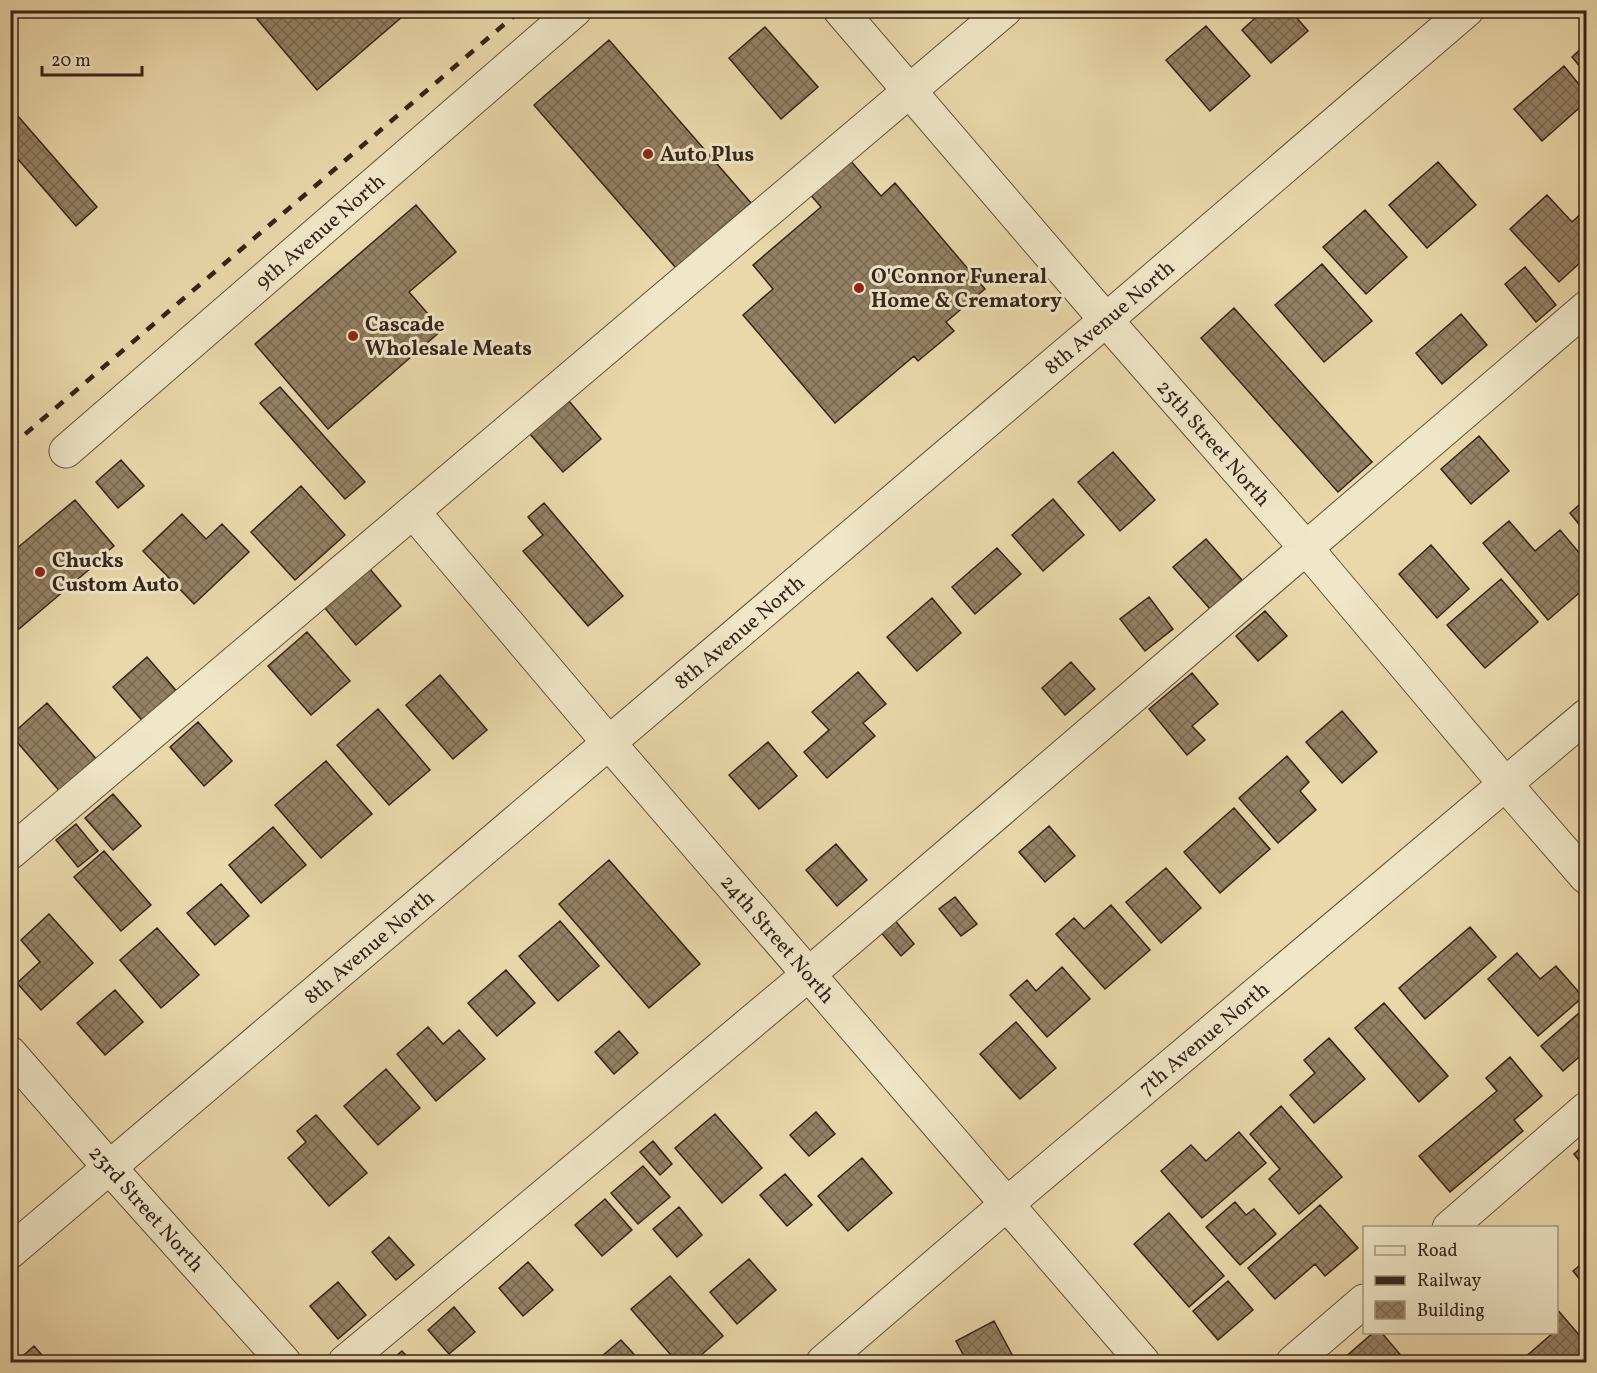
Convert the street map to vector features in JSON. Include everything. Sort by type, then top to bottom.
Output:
[{"type":"street","name":"9th Avenue North","points":[[66,451],[575,10]]},
{"type":"street","name":"25th Street North","points":[[840,10],[1106,320],[1306,548],[1506,785],[1587,877]]},
{"type":"street","points":[[10,853],[1005,10]]},
{"type":"street","name":"8th Avenue North","points":[[10,1252],[1467,10]]},
{"type":"street","points":[[345,1362],[809,974],[1587,308]]},
{"type":"street","name":"24th Street North","points":[[414,513],[609,743],[1143,1362]]},
{"type":"street","name":"7th Avenue North","points":[[823,1362],[1008,1203],[1587,716]]},
{"type":"street","name":"23rd Street North","points":[[10,1053],[284,1362]]},
{"type":"street","points":[[1450,1226],[1587,1109]]},
{"type":"street","points":[[1293,1362],[1363,1302]]},
{"type":"building","points":[[267,10],[410,10],[317,90],[257,19]]},
{"type":"building","points":[[1264,10],[1290,10],[1308,31],[1271,63],[1242,30]]},
{"type":"building","points":[[1206,26],[1250,76],[1210,111],[1166,60]]},
{"type":"building","points":[[765,27],[818,87],[781,119],[729,58]]},
{"type":"building","points":[[609,40],[751,203],[676,268],[534,105]]},
{"type":"building","points":[[1586,44],[1586,74],[1572,57]]},
{"type":"building","points":[[1564,66],[1586,93],[1586,102],[1542,141],[1514,109]]},
{"type":"building","points":[[10,107],[97,207],[76,226],[10,150]]},
{"type":"building","points":[[849,159],[881,196],[895,183],[985,289],[946,322],[954,331],[918,361],[914,356],[835,423],[743,315],[773,289],[753,265],[821,207],[809,193]]},
{"type":"building","points":[[1438,162],[1476,205],[1427,248],[1389,205]]},
{"type":"building","points":[[1547,195],[1572,222],[1586,209],[1586,264],[1583,260],[1559,282],[1510,229]]},
{"type":"building","points":[[416,205],[456,252],[409,292],[442,330],[328,429],[255,344]]},
{"type":"building","points":[[1365,210],[1407,257],[1366,294],[1323,247]]},
{"type":"building","points":[[1322,264],[1372,321],[1324,362],[1275,305]]},
{"type":"building","points":[[1525,267],[1556,305],[1536,322],[1505,284]]},
{"type":"building","points":[[1234,308],[1372,462],[1338,492],[1201,338]]},
{"type":"building","points":[[1461,314],[1487,345],[1442,384],[1416,353]]},
{"type":"building","points":[[280,387],[365,482],[345,499],[260,403]]},
{"type":"building","points":[[569,401],[601,439],[563,472],[530,434]]},
{"type":"building","points":[[1479,436],[1509,471],[1471,504],[1441,469]]},
{"type":"building","points":[[1113,452],[1155,500],[1120,531],[1078,482]]},
{"type":"building","points":[[121,460],[144,486],[118,508],[96,482]]},
{"type":"building","points":[[301,486],[345,535],[295,580],[251,532]]},
{"type":"building","points":[[1053,499],[1084,535],[1043,571],[1012,535]]},
{"type":"building","points":[[1586,499],[1586,533],[1570,513]]},
{"type":"building","points":[[75,500],[114,546],[19,629],[10,619],[10,554]]},
{"type":"building","points":[[544,503],[623,596],[588,626],[523,551],[543,535],[528,517]]},
{"type":"building","points":[[182,514],[206,539],[222,524],[249,552],[194,604],[143,551]]},
{"type":"building","points":[[1509,521],[1535,551],[1560,530],[1586,561],[1586,587],[1548,620],[1483,543]]},
{"type":"building","points":[[1206,539],[1242,580],[1210,609],[1173,567]]},
{"type":"building","points":[[1431,545],[1469,589],[1437,618],[1399,574]]},
{"type":"building","points":[[997,548],[1021,574],[975,614],[952,587]]},
{"type":"building","points":[[369,568],[401,606],[356,645],[324,607]]},
{"type":"building","points":[[1501,579],[1538,622],[1485,668],[1447,625]]},
{"type":"building","points":[[1149,597],[1173,629],[1145,651],[1120,619]]},
{"type":"building","points":[[932,598],[961,633],[917,671],[887,637]]},
{"type":"building","points":[[1265,611],[1287,636],[1258,661],[1236,636]]},
{"type":"building","points":[[307,632],[350,681],[311,715],[268,666]]},
{"type":"building","points":[[147,657],[180,695],[146,725],[113,687]]},
{"type":"building","points":[[1071,662],[1095,689],[1065,715],[1042,688]]},
{"type":"building","points":[[858,672],[886,704],[863,723],[875,736],[827,778],[804,752],[829,730],[812,712]]},
{"type":"building","points":[[1192,673],[1218,704],[1192,726],[1205,740],[1187,755],[1149,709]]},
{"type":"building","points":[[440,675],[487,730],[453,759],[406,705]]},
{"type":"building","points":[[47,703],[99,762],[62,794],[11,735]]},
{"type":"building","points":[[378,709],[430,770],[389,805],[337,745]]},
{"type":"building","points":[[1342,711],[1377,752],[1342,783],[1306,742]]},
{"type":"building","points":[[198,722],[232,761],[204,786],[170,747]]},
{"type":"building","points":[[768,742],[797,776],[759,809],[729,775]]},
{"type":"building","points":[[1287,756],[1309,782],[1300,791],[1316,810],[1278,843],[1239,798]]},
{"type":"building","points":[[326,761],[372,814],[321,858],[275,805]]},
{"type":"building","points":[[113,794],[141,826],[113,850],[85,818]]},
{"type":"building","points":[[1234,808],[1270,849],[1220,893],[1184,852]]},
{"type":"building","points":[[76,824],[98,851],[78,867],[56,840]]},
{"type":"building","points":[[1049,826],[1075,856],[1045,882],[1019,852]]},
{"type":"building","points":[[273,827],[306,865],[261,903],[229,865]]},
{"type":"building","points":[[836,844],[867,880],[837,906],[806,870]]},
{"type":"building","points":[[104,851],[151,905],[121,931],[74,877]]},
{"type":"building","points":[[609,860],[700,964],[649,1008],[559,904]]},
{"type":"building","points":[[1166,868],[1201,908],[1161,943],[1126,902]]},
{"type":"building","points":[[221,884],[249,916],[215,945],[187,913]]},
{"type":"building","points":[[955,897],[977,924],[961,936],[939,909]]},
{"type":"building","points":[[1111,905],[1150,950],[1105,989],[1056,934],[1074,918],[1084,929]]},
{"type":"building","points":[[49,914],[93,963],[41,1010],[17,983],[40,962],[21,940]]},
{"type":"building","points":[[893,918],[914,944],[901,956],[879,930]]},
{"type":"building","points":[[560,921],[599,966],[558,1001],[519,956]]},
{"type":"building","points":[[1470,927],[1496,957],[1425,1019],[1399,988]]},
{"type":"building","points":[[157,928],[199,975],[161,1008],[120,960]]},
{"type":"building","points":[[1517,953],[1540,979],[1556,966],[1583,997],[1538,1036],[1488,979]]},
{"type":"building","points":[[1062,967],[1090,999],[1047,1037],[1010,995],[1027,980],[1036,991]]},
{"type":"building","points":[[506,970],[535,1003],[497,1036],[468,1003]]},
{"type":"building","points":[[115,990],[143,1022],[105,1055],[77,1023]]},
{"type":"building","points":[[1384,1003],[1448,1076],[1419,1102],[1355,1028]]},
{"type":"building","points":[[1579,1013],[1586,1022],[1586,1051],[1563,1071],[1541,1046]]},
{"type":"building","points":[[1016,1022],[1056,1068],[1020,1099],[980,1054]]},
{"type":"building","points":[[428,1027],[443,1044],[459,1030],[485,1059],[436,1101],[397,1054]]},
{"type":"building","points":[[619,1031],[638,1053],[614,1074],[595,1052]]},
{"type":"building","points":[[1329,1038],[1365,1079],[1314,1123],[1290,1095],[1315,1073],[1304,1060]]},
{"type":"building","points":[[1510,1057],[1542,1096],[1514,1120],[1523,1131],[1450,1192],[1419,1156],[1497,1091],[1486,1078]]},
{"type":"building","points":[[386,1069],[420,1108],[378,1145],[344,1106]]},
{"type":"building","points":[[1281,1106],[1342,1177],[1299,1214],[1269,1179],[1280,1169],[1250,1134]]},
{"type":"building","points":[[816,1112],[835,1134],[809,1156],[790,1135]]},
{"type":"building","points":[[715,1114],[762,1168],[722,1203],[675,1148]]},
{"type":"building","points":[[316,1115],[367,1173],[329,1206],[288,1158],[306,1142],[297,1131]]},
{"type":"building","points":[[1239,1132],[1266,1163],[1202,1218],[1161,1171],[1191,1145],[1206,1161]]},
{"type":"building","points":[[653,1141],[672,1164],[660,1175],[640,1152]]},
{"type":"building","points":[[1586,1143],[1586,1169],[1574,1154]]},
{"type":"building","points":[[862,1158],[892,1193],[848,1231],[818,1196]]},
{"type":"building","points":[[643,1166],[670,1197],[638,1224],[611,1193]]},
{"type":"building","points":[[785,1174],[812,1205],[787,1226],[760,1195]]},
{"type":"building","points":[[605,1199],[632,1230],[602,1256],[575,1225]]},
{"type":"building","points":[[1235,1202],[1246,1215],[1254,1209],[1276,1234],[1240,1265],[1206,1227]]},
{"type":"building","points":[[1320,1205],[1358,1248],[1325,1276],[1315,1264],[1275,1299],[1248,1268]]},
{"type":"building","points":[[679,1207],[702,1235],[677,1257],[653,1229]]},
{"type":"building","points":[[1169,1213],[1224,1276],[1189,1307],[1134,1244]]},
{"type":"building","points":[[389,1237],[414,1265],[396,1280],[372,1252]]},
{"type":"building","points":[[749,1259],[776,1290],[737,1324],[710,1292]]},
{"type":"building","points":[[1586,1260],[1586,1287],[1573,1271]]},
{"type":"building","points":[[528,1262],[553,1290],[523,1316],[499,1288]]},
{"type":"building","points":[[670,1276],[723,1336],[693,1362],[677,1362],[631,1309]]},
{"type":"building","points":[[1228,1281],[1253,1310],[1218,1340],[1193,1311]]},
{"type":"building","points":[[338,1282],[366,1315],[338,1339],[310,1306]]},
{"type":"building","points":[[454,1307],[475,1332],[449,1354],[428,1330]]},
{"type":"building","points":[[1558,1310],[1586,1343],[1586,1362],[1524,1362],[1522,1360],[1552,1334],[1558,1334]]},
{"type":"building","points":[[994,1321],[1016,1362],[967,1362],[956,1341]]},
{"type":"building","points":[[1372,1334],[1383,1334],[1405,1360],[1402,1362],[1345,1362],[1342,1360]]},
{"type":"building","points":[[621,1340],[641,1362],[595,1362]]},
{"type":"building","points":[[34,1346],[48,1362],[16,1362]]},
{"type":"building","points":[[402,1351],[412,1362],[389,1362]]},
{"type":"railway","points":[[10,447],[521,10]]},
{"type":"place","name":"Auto Plus","points":[[648,154]]},
{"type":"place","name":"O'Connor Funeral Home & Crematory","points":[[859,288]]},
{"type":"place","name":"Cascade Wholesale Meats","points":[[353,336]]},
{"type":"place","name":"Chucks Custom Auto","points":[[40,572]]}]
